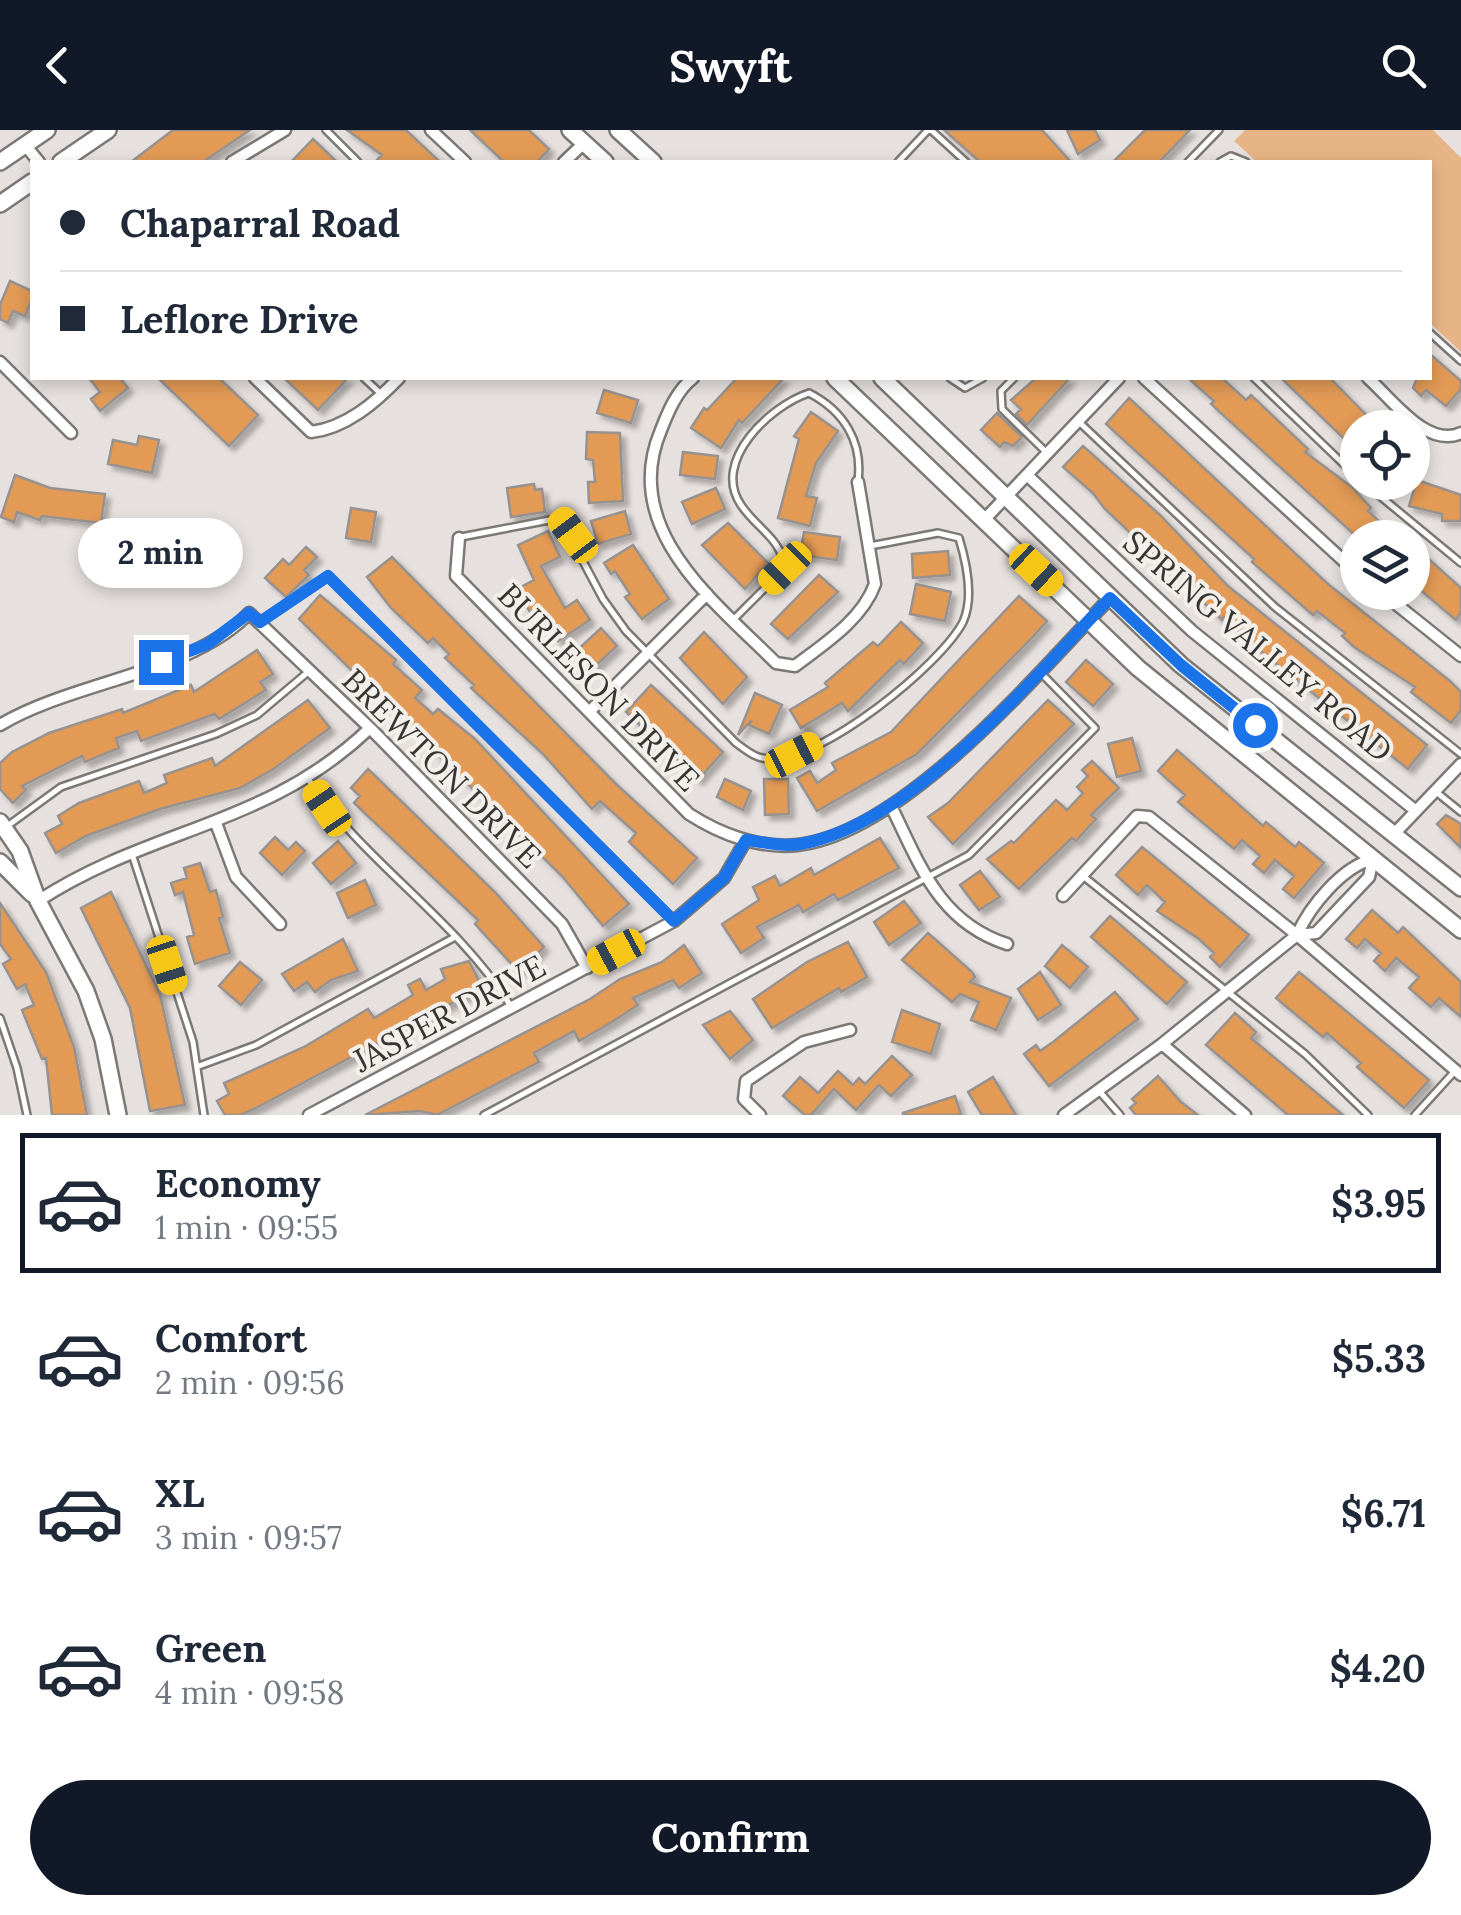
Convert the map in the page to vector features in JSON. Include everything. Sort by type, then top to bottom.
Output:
[{"type":"main road","points":[[0,162],[47,130]]},
{"type":"main road","points":[[64,160],[108,130]]},
{"type":"main road","points":[[570,130],[604,160]]},
{"type":"main road","points":[[618,130],[651,160]]},
{"type":"main road","points":[[0,204],[30,183]]},
{"type":"main road","points":[[837,380],[1190,713],[1461,930]]},
{"type":"main road","points":[[884,380],[1181,665],[1461,888]]},
{"type":"main road","points":[[2,828],[20,851],[38,901],[86,992],[103,1039],[118,1115]]},
{"type":"main road","points":[[1373,858],[1394,834]]},
{"type":"main road","points":[[0,862],[38,901]]},
{"type":"street","points":[[236,160],[286,130]]},
{"type":"street","points":[[430,130],[463,160]]},
{"type":"street","points":[[566,160],[584,142]]},
{"type":"street","points":[[25,145],[37,160]]},
{"type":"street","points":[[246,154],[253,160]]},
{"type":"street","points":[[0,362],[70,433]]},
{"type":"street","points":[[258,380],[311,432],[326,430],[382,395],[397,380]]},
{"type":"street","points":[[692,380],[669,411],[655,444],[650,491],[660,533],[707,594],[776,663],[795,666],[836,634],[870,598],[876,584],[858,482]]},
{"type":"street","points":[[984,520],[1118,380]]},
{"type":"street","points":[[1146,380],[1340,558]]},
{"type":"street","points":[[1370,380],[1431,434],[1446,438],[1461,433]]},
{"type":"street","name":"SPRING VALLEY ROAD","points":[[1027,475],[1203,641],[1416,811]]},
{"type":"street","name":"BURLESON DRIVE","points":[[458,538],[456,576],[689,814],[712,829],[746,840],[795,845],[828,838],[891,806],[974,736],[1110,598]]},
{"type":"street","points":[[589,712],[707,594]]},
{"type":"street","points":[[1404,610],[1461,656]]},
{"type":"street","name":"BREWTON DRIVE","points":[[0,725],[30,705],[194,651],[249,613],[370,728],[562,924],[586,968]]},
{"type":"street","points":[[38,901],[92,866],[268,802],[308,778],[370,728]]},
{"type":"street","points":[[1394,834],[1461,764]]},
{"type":"street","points":[[891,806],[927,878],[949,909],[976,934],[1006,944]]},
{"type":"street","points":[[1062,896],[1137,816],[1149,818],[1297,935],[1459,1072]]},
{"type":"street","points":[[216,823],[236,877],[280,924]]},
{"type":"street","name":"JASPER DRIVE","points":[[309,1115],[674,921],[724,878],[746,840]]},
{"type":"street","points":[[1064,1115],[1162,1044],[1297,935],[1304,918],[1355,864],[1373,858]]},
{"type":"street","points":[[1297,935],[1316,933],[1369,877],[1373,858]]},
{"type":"street","points":[[760,1115],[747,1104],[743,1092],[746,1081],[820,1034],[850,1030]]},
{"type":"street","points":[[1162,1044],[1245,1115]]},
{"type":"lane","points":[[326,130],[356,160]]},
{"type":"lane","points":[[900,160],[930,130],[964,160]]},
{"type":"lane","points":[[1190,160],[1219,130]]},
{"type":"lane","points":[[1432,334],[1461,361]]},
{"type":"lane","points":[[366,380],[382,395]]},
{"type":"lane","points":[[953,380],[965,388],[979,380]]},
{"type":"lane","points":[[1012,380],[1001,391],[1002,408],[1047,453]]},
{"type":"lane","points":[[1256,380],[1340,461]]},
{"type":"lane","points":[[733,620],[785,568],[782,549],[739,502],[734,464],[743,441],[797,397],[809,393],[826,402],[858,442],[858,482]]},
{"type":"lane","points":[[1078,422],[1275,607],[1461,754]]},
{"type":"lane","points":[[1386,500],[1461,563]]},
{"type":"lane","points":[[458,538],[560,518],[604,600],[648,653],[736,743],[757,758],[775,760],[794,755],[872,715],[953,637],[965,618],[966,564],[959,538],[938,532],[870,546]]},
{"type":"lane","points":[[260,622],[328,576],[674,921]]},
{"type":"lane","points":[[2,828],[60,787],[216,734],[257,715],[310,670]]},
{"type":"lane","points":[[484,1115],[981,846],[1095,728],[1039,670]]},
{"type":"lane","points":[[308,778],[350,832],[484,967],[512,1008]]},
{"type":"lane","points":[[1435,792],[1461,812]]},
{"type":"lane","points":[[132,850],[200,1066],[204,1115]]},
{"type":"lane","points":[[1080,874],[1306,1054],[1368,1115]]},
{"type":"lane","points":[[200,1066],[256,1046],[455,936]]},
{"type":"lane","points":[[0,1018],[18,1068],[27,1115]]},
{"type":"lane","points":[[1415,1115],[1459,1072]]},
{"type":"lane","points":[[1098,1090],[1120,1115]]},
{"type":"shaded area","points":[[1245,130],[1433,130],[1461,158],[1461,352],[1432,325],[1432,160],[1255,160],[1234,141]]},
{"type":"building","points":[[173,130],[250,130],[206,160],[134,160]]},
{"type":"building","points":[[347,130],[406,130],[438,160],[377,160],[382,155]]},
{"type":"building","points":[[470,130],[529,130],[549,149],[539,160],[502,160]]},
{"type":"building","points":[[944,130],[1042,130],[1069,160],[978,160]]},
{"type":"building","points":[[1067,130],[1095,130],[1100,140],[1078,154]]},
{"type":"building","points":[[1145,130],[1190,130],[1161,160],[1115,160]]},
{"type":"building","points":[[313,139],[335,160],[293,160]]},
{"type":"building","points":[[10,281],[30,290],[25,316],[13,311],[8,323],[0,319],[0,305]]},
{"type":"building","points":[[1432,356],[1461,381],[1461,389],[1446,406],[1426,390],[1421,396],[1413,388],[1416,380],[1432,380]]},
{"type":"building","points":[[91,380],[122,380],[128,388],[100,411],[91,399],[100,392]]},
{"type":"building","points":[[160,380],[221,380],[258,415],[229,446]]},
{"type":"building","points":[[286,380],[346,380],[318,410]]},
{"type":"building","points":[[735,380],[782,380],[742,423],[739,420],[721,448],[691,428],[704,408],[707,410]]},
{"type":"building","points":[[1034,380],[1068,380],[1027,425],[1016,414],[1021,409],[1011,400]]},
{"type":"building","points":[[1190,380],[1224,380],[1246,400],[1251,395],[1308,449],[1305,452],[1340,478],[1340,500],[1364,500],[1378,520],[1340,522],[1211,404],[1214,401]]},
{"type":"building","points":[[1283,380],[1332,380],[1361,410],[1340,410],[1340,435]]},
{"type":"building","points":[[604,390],[638,400],[631,423],[597,413]]},
{"type":"building","points":[[1129,398],[1340,594],[1340,610],[1361,610],[1461,692],[1461,710],[1451,723],[1411,692],[1415,687],[1354,647],[1342,636],[1345,633],[1317,611],[1313,615],[1106,424]]},
{"type":"building","points":[[811,412],[838,431],[816,463],[806,496],[817,498],[810,526],[778,518],[799,439],[794,436]]},
{"type":"building","points":[[997,413],[1022,437],[1013,446],[1004,442],[1000,447],[981,430]]},
{"type":"building","points":[[587,432],[620,433],[623,501],[589,503],[588,482],[595,482],[593,460],[586,459]]},
{"type":"building","points":[[139,436],[159,440],[152,473],[108,464],[113,440],[137,445]]},
{"type":"building","points":[[1083,446],[1160,515],[1228,586],[1427,745],[1408,769],[1254,646],[1224,617],[1222,620],[1104,508],[1063,467]]},
{"type":"building","points":[[683,452],[718,456],[715,479],[680,475]]},
{"type":"building","points":[[15,475],[50,488],[105,494],[101,523],[42,516],[40,520],[17,512],[14,522],[1,517]]},
{"type":"building","points":[[534,484],[535,490],[542,489],[545,512],[511,517],[507,488]]},
{"type":"building","points":[[1430,484],[1461,495],[1461,521],[1442,521],[1442,514],[1409,506],[1411,500],[1430,500]]},
{"type":"building","points":[[716,488],[725,509],[692,524],[682,502]]},
{"type":"building","points":[[351,508],[376,512],[371,542],[346,538]]},
{"type":"building","points":[[625,511],[631,534],[598,544],[591,521]]},
{"type":"building","points":[[728,523],[768,563],[745,589],[702,545]]},
{"type":"building","points":[[548,531],[560,557],[541,566],[565,608],[577,600],[590,620],[558,641],[537,610],[531,614],[517,589],[534,580],[518,545]]},
{"type":"building","points":[[804,532],[840,537],[837,560],[800,555]]},
{"type":"building","points":[[633,545],[669,599],[642,619],[625,597],[630,594],[615,571],[611,574],[604,563]]},
{"type":"building","points":[[306,547],[317,557],[304,570],[309,575],[286,597],[265,578],[283,559],[289,565]]},
{"type":"building","points":[[948,551],[950,575],[913,578],[912,554]]},
{"type":"building","points":[[392,557],[616,784],[697,858],[673,884],[629,842],[636,833],[600,801],[592,809],[543,754],[471,688],[474,685],[445,658],[449,654],[433,638],[428,643],[391,608],[367,577]]},
{"type":"building","points":[[1430,560],[1461,588],[1461,612],[1456,620],[1430,598]]},
{"type":"building","points":[[819,575],[838,592],[788,639],[771,624]]},
{"type":"building","points":[[916,584],[951,592],[945,621],[910,614]]},
{"type":"building","points":[[320,595],[396,660],[393,664],[422,690],[415,698],[433,714],[438,709],[475,739],[629,904],[603,926],[562,876],[299,619]]},
{"type":"building","points":[[1019,596],[1047,621],[1030,640],[917,754],[817,811],[797,778],[810,771],[817,783],[836,770],[832,763],[891,732]]},
{"type":"building","points":[[901,622],[923,643],[904,664],[900,660],[848,711],[842,703],[801,728],[790,710],[828,687],[825,683],[873,642],[878,646]]},
{"type":"building","points":[[601,628],[617,646],[590,671],[573,654]]},
{"type":"building","points":[[704,632],[747,677],[723,704],[680,658]]},
{"type":"building","points":[[257,650],[273,674],[260,682],[266,690],[219,719],[215,714],[141,741],[137,731],[116,738],[119,748],[85,762],[82,756],[22,786],[26,790],[13,803],[0,789],[0,763],[12,752],[49,733],[122,709],[123,713],[191,685],[194,692]]},
{"type":"building","points":[[1086,660],[1113,684],[1093,706],[1066,682]]},
{"type":"building","points":[[651,685],[723,752],[698,780],[626,712]]},
{"type":"building","points":[[755,693],[782,705],[769,734],[749,725],[752,720],[738,735]]},
{"type":"building","points":[[308,700],[330,728],[272,770],[240,788],[160,809],[86,836],[56,853],[45,833],[62,824],[58,816],[79,803],[139,781],[144,793],[167,783],[164,775],[212,758],[215,766]]},
{"type":"building","points":[[1048,700],[1074,724],[953,844],[928,817],[948,803]]},
{"type":"building","points":[[1132,738],[1141,771],[1117,777],[1108,744]]},
{"type":"building","points":[[1177,750],[1263,826],[1266,822],[1295,847],[1299,842],[1324,863],[1294,898],[1283,889],[1294,876],[1275,860],[1264,873],[1253,864],[1260,856],[1242,840],[1234,849],[1178,802],[1185,795],[1158,771]]},
{"type":"building","points":[[1092,761],[1119,788],[1091,815],[1096,819],[1076,841],[1072,838],[1019,889],[987,859],[1011,841],[1014,843],[1056,800],[1067,810],[1083,793],[1077,787],[1088,776],[1082,770]]},
{"type":"building","points":[[368,769],[495,892],[544,947],[519,972],[475,924],[478,920],[354,803],[360,796],[351,788]]},
{"type":"building","points":[[725,779],[751,791],[743,810],[717,797]]},
{"type":"building","points":[[764,779],[788,779],[789,814],[765,815]]},
{"type":"building","points":[[1446,815],[1461,824],[1461,848],[1437,824]]},
{"type":"building","points":[[275,837],[288,850],[296,842],[305,851],[282,875],[260,853]]},
{"type":"building","points":[[880,838],[899,868],[838,900],[834,894],[803,912],[799,905],[757,927],[764,938],[741,953],[722,924],[759,900],[753,887],[775,876],[780,886],[811,868],[814,875]]},
{"type":"building","points":[[338,841],[356,863],[331,884],[313,863]]},
{"type":"building","points":[[1142,847],[1249,935],[1220,967],[1210,957],[1214,953],[1199,939],[1157,911],[1165,902],[1147,885],[1138,895],[1116,875]]},
{"type":"building","points":[[200,863],[210,892],[216,890],[223,917],[219,918],[230,953],[195,964],[187,937],[194,935],[183,892],[175,895],[171,883],[187,878],[184,868]]},
{"type":"building","points":[[980,871],[1000,897],[979,910],[960,885]]},
{"type":"building","points":[[365,880],[376,905],[348,918],[337,893]]},
{"type":"building","points":[[111,892],[160,995],[185,1105],[150,1111],[130,1008],[81,908]]},
{"type":"building","points":[[904,901],[921,923],[889,945],[874,922]]},
{"type":"building","points":[[0,903],[46,972],[74,1047],[87,1115],[52,1115],[46,1058],[42,1059],[22,1010],[34,1005],[25,984],[17,989],[3,964],[11,959],[0,944]]},
{"type":"building","points":[[1372,910],[1398,933],[1403,927],[1461,982],[1461,1017],[1439,998],[1431,1007],[1409,988],[1419,977],[1396,958],[1385,971],[1374,961],[1381,953],[1365,939],[1357,948],[1346,939]]},
{"type":"building","points":[[1110,916],[1187,982],[1167,1004],[1091,937]]},
{"type":"building","points":[[928,933],[972,972],[975,977],[970,982],[1011,998],[996,1030],[971,1020],[979,1002],[960,994],[952,1002],[902,960]]},
{"type":"building","points":[[343,939],[358,971],[331,980],[315,992],[307,982],[294,991],[282,974]]},
{"type":"building","points":[[848,942],[867,977],[841,992],[839,988],[772,1028],[753,999],[807,962]]},
{"type":"building","points":[[684,945],[702,973],[679,988],[673,980],[633,998],[638,1005],[612,1022],[579,1041],[574,1031],[534,1053],[539,1062],[437,1115],[420,1111],[365,1115],[590,999],[620,979],[662,962]]},
{"type":"building","points":[[1062,945],[1088,967],[1070,988],[1045,966]]},
{"type":"building","points":[[469,961],[482,987],[262,1105],[241,1115],[225,1115],[217,1101],[229,1094],[224,1083],[304,1047],[368,1009],[374,1018],[413,995],[408,985],[420,979],[426,990],[445,979],[441,969]]},
{"type":"building","points":[[240,962],[262,980],[241,1005],[219,986]]},
{"type":"building","points":[[1040,972],[1061,1005],[1038,1020],[1018,989]]},
{"type":"building","points":[[1299,972],[1429,1080],[1404,1108],[1357,1067],[1361,1063],[1327,1033],[1323,1037],[1276,998]]},
{"type":"building","points":[[1115,992],[1138,1019],[1049,1086],[1024,1054],[1036,1045],[1040,1051]]},
{"type":"building","points":[[902,1010],[940,1024],[931,1054],[892,1042]]},
{"type":"building","points":[[730,1011],[753,1040],[730,1059],[703,1025]]},
{"type":"building","points":[[1235,1013],[1256,1032],[1251,1038],[1343,1115],[1288,1115],[1206,1045]]},
{"type":"building","points":[[892,1056],[912,1075],[891,1096],[879,1085],[856,1110],[834,1089],[811,1115],[805,1115],[783,1096],[800,1077],[818,1093],[838,1071],[853,1085],[859,1078],[865,1084]]},
{"type":"building","points":[[1158,1076],[1198,1115],[1136,1115],[1130,1108],[1136,1103],[1132,1099]]},
{"type":"building","points":[[993,1077],[1016,1115],[982,1115],[968,1092]]},
{"type":"building","points":[[955,1096],[961,1115],[903,1115],[903,1113]]},
{"type":"route","points":[[161,662],[208,644],[249,613],[260,622],[328,576],[674,921],[710,894],[746,840],[795,845],[828,838],[891,806],[974,736],[1110,598],[1181,665],[1255,725]]}]
